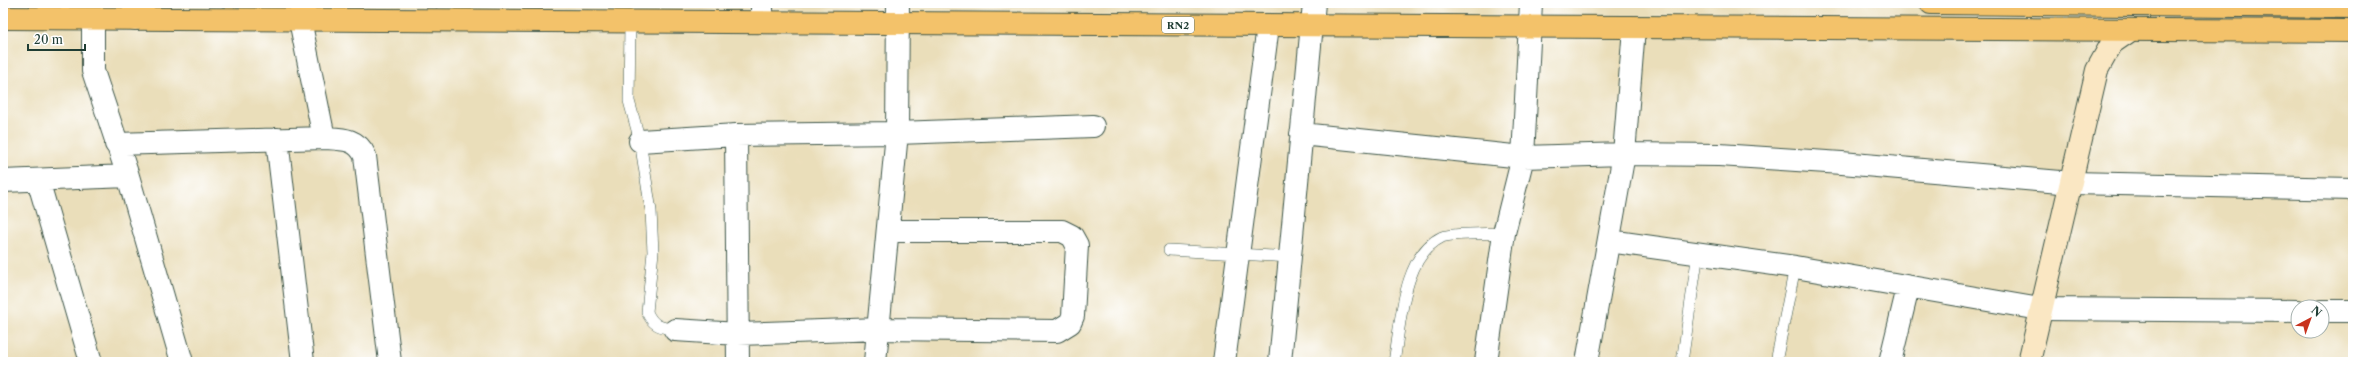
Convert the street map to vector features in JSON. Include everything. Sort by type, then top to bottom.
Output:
[{"type":"highway","points":[[1931,3],[2353,7]]},
{"type":"highway","name":"RN2","points":[[3,18],[93,19],[134,11],[300,20],[630,23],[762,13],[898,13],[1268,26],[2353,31]]},
{"type":"street","points":[[1280,362],[1314,3]]},
{"type":"street","points":[[1486,362],[1504,233],[1523,157],[1531,3]]},
{"type":"street","points":[[2029,362],[2040,309],[2072,183],[2097,70],[2112,43],[2131,30],[2134,5]]},
{"type":"street","points":[[875,362],[897,133],[898,13]]},
{"type":"street","points":[[93,19],[93,70],[116,144],[128,176],[182,362]]},
{"type":"street","points":[[300,20],[324,138]]},
{"type":"street","points":[[1224,362],[1268,26]]},
{"type":"street","points":[[1587,362],[1624,154],[1634,28]]},
{"type":"street","points":[[640,141],[736,135],[897,133],[1093,126]]},
{"type":"street","points":[[1301,134],[1523,157],[1624,154],[1735,156],[2072,183],[2353,189]]},
{"type":"street","points":[[736,135],[738,362]]},
{"type":"street","points":[[116,144],[324,138],[344,139],[361,147],[365,156],[390,362]]},
{"type":"street","points":[[277,140],[303,362]]},
{"type":"street","points":[[3,181],[128,176]]},
{"type":"street","points":[[38,180],[91,362]]},
{"type":"street","points":[[675,330],[738,334],[879,329],[1057,331],[1070,323],[1073,316],[1077,245],[1072,236],[1062,231],[888,231]]},
{"type":"street","points":[[1609,241],[1796,267],[1908,288],[2040,309],[2290,311]]},
{"type":"street","points":[[1890,362],[1908,288]]},
{"type":"street","points":[[2330,311],[2353,311]]},
{"type":"lane","points":[[630,23],[629,101],[640,141],[647,175],[652,224],[653,252],[647,312],[651,321],[658,327],[675,330]]},
{"type":"lane","points":[[1394,362],[1408,282],[1418,258],[1429,246],[1443,237],[1504,233]]},
{"type":"lane","points":[[1169,250],[1290,257]]},
{"type":"lane","points":[[1682,362],[1698,253]]},
{"type":"lane","points":[[1776,362],[1796,267]]}]
